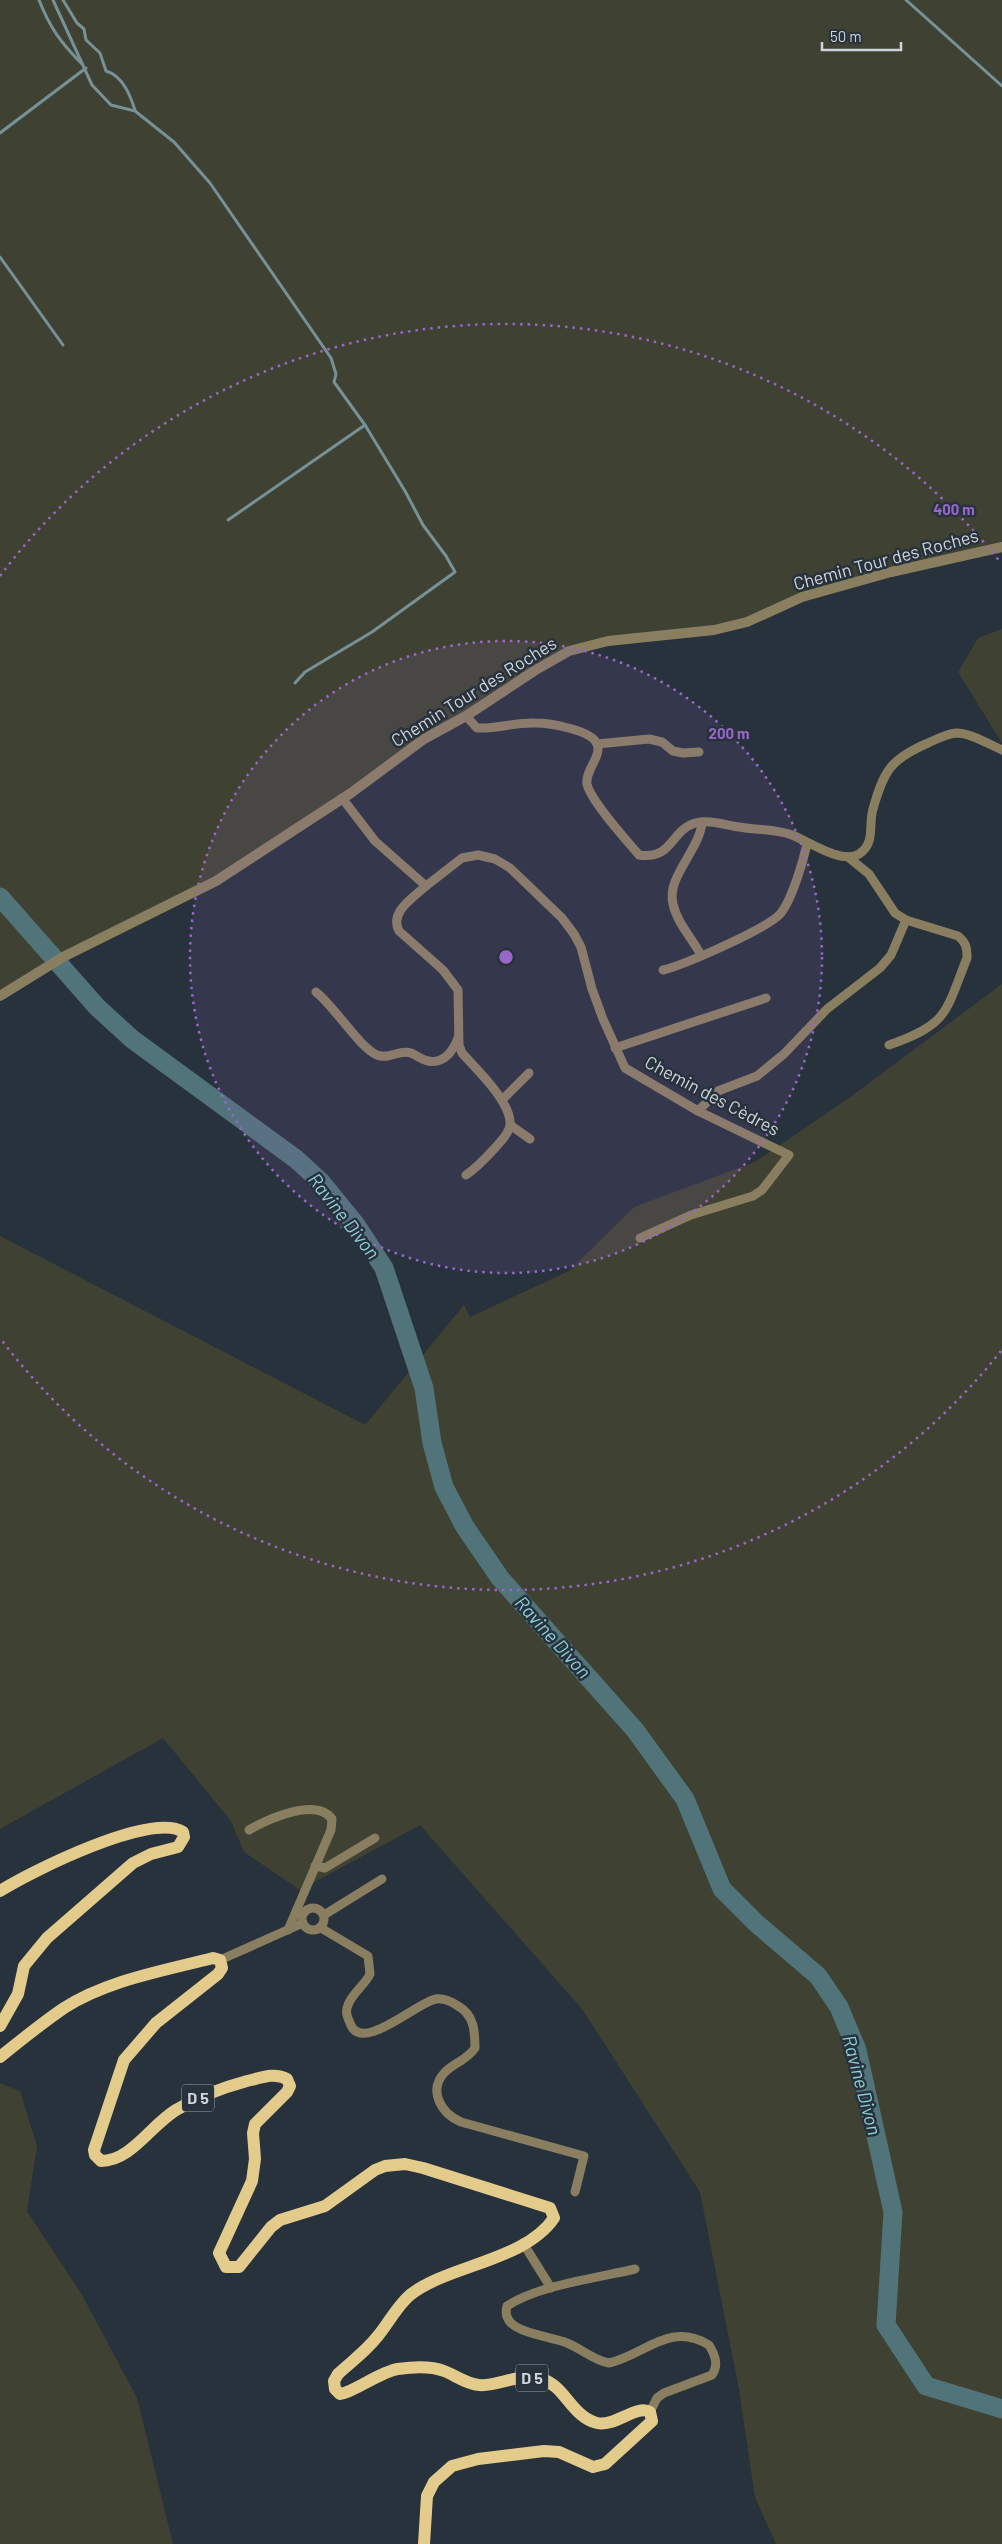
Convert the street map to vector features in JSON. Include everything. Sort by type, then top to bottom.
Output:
[{"type":"main road","points":[[0,1891],[26,1875],[81,1851],[145,1829],[170,1826],[183,1832],[184,1837],[178,1847],[151,1854],[138,1860],[47,1938],[24,1966],[18,1994],[0,2026]]},
{"type":"main road","points":[[0,2057],[65,2007],[96,1992],[143,1975],[213,1958],[220,1960]]},
{"type":"main road","name":"D 5","points":[[220,1960],[222,1968],[218,1974],[156,2023],[124,2060],[94,2150],[98,2159],[107,2161],[117,2158],[174,2111],[197,2098],[222,2088],[273,2075],[281,2075],[287,2079],[290,2086],[287,2092],[255,2124],[253,2133],[255,2159],[252,2181],[219,2253],[226,2267],[239,2266],[271,2227],[280,2220],[325,2206],[374,2170],[389,2164],[405,2164],[423,2168],[550,2208],[554,2218],[548,2226],[524,2243],[488,2261],[426,2285],[409,2296],[376,2338],[338,2374],[334,2380],[335,2389],[340,2394],[346,2394],[377,2376],[397,2369],[424,2368],[443,2370],[476,2385],[484,2386],[513,2378],[539,2378],[552,2383],[580,2415],[592,2422],[605,2425],[638,2411],[647,2410],[650,2412]]},
{"type":"main road","points":[[424,2544],[428,2496],[434,2482],[452,2466],[478,2459],[544,2451],[559,2452],[593,2467],[605,2464],[652,2421],[650,2412]]},
{"type":"street","name":"Chemin Tour des Roches","points":[[0,996],[63,957],[216,881],[342,798],[424,739],[466,716],[551,660],[589,645],[714,630],[747,622],[802,597],[891,572],[1002,547]]},
{"type":"street","points":[[466,716],[478,728],[494,729],[534,722],[589,734],[598,744],[598,752],[588,771],[587,784],[593,796],[639,855],[657,855],[665,851],[685,828],[702,822],[792,835],[807,844],[848,858],[869,874],[895,913],[906,920],[958,936],[964,940],[967,958],[946,1011],[933,1026],[915,1036],[889,1045]]},
{"type":"street","points":[[848,858],[859,854],[867,844],[872,832],[873,808],[888,768],[905,753],[957,733],[1002,750]]},
{"type":"street","points":[[598,744],[649,739],[662,742],[673,751],[683,753],[699,752]]},
{"type":"street","points":[[342,798],[375,841],[426,886]]},
{"type":"street","points":[[700,955],[676,914],[672,894],[676,879],[700,838],[702,822]]},
{"type":"street","points":[[663,970],[683,965],[700,955],[768,924],[782,913],[807,844]]},
{"type":"street","name":"Chemin des Cèdres","points":[[458,1038],[458,990],[447,974],[399,931],[396,925],[399,911],[426,886],[462,858],[478,854],[495,859],[510,868],[562,918],[574,934],[581,947],[592,989],[615,1048],[625,1068],[698,1110],[788,1155],[762,1190],[753,1196],[690,1214],[640,1238]]},
{"type":"street","points":[[698,1110],[718,1091],[757,1076],[784,1054],[826,1009],[880,968],[891,955],[906,920]]},
{"type":"street","points":[[316,992],[327,1000],[367,1048],[377,1055],[385,1057],[401,1051],[409,1052],[427,1061],[437,1061],[454,1049],[458,1038]]},
{"type":"street","points":[[615,1048],[766,998]]},
{"type":"street","points":[[458,1038],[462,1052],[502,1100],[509,1115],[510,1125],[500,1143],[478,1167],[466,1175]]},
{"type":"street","points":[[502,1100],[529,1073]]},
{"type":"street","points":[[510,1125],[530,1139]]},
{"type":"street","points":[[249,1830],[265,1821],[311,1808],[328,1813],[332,1819],[331,1830],[288,1930]]},
{"type":"street","points":[[315,1866],[324,1868],[376,1838]]},
{"type":"street","points":[[324,1915],[382,1879]]},
{"type":"street","points":[[303,1923],[306,1911],[313,1908],[324,1915]]},
{"type":"street","points":[[321,1928],[325,1919],[324,1915]]},
{"type":"street","points":[[220,1960],[303,1923]]},
{"type":"street","points":[[303,1923],[313,1930],[321,1928],[368,1956],[370,1974],[348,2002],[346,2013],[352,2028],[360,2033],[371,2034],[426,2002],[437,1998],[452,2002],[466,2010],[474,2028],[476,2048],[468,2058],[445,2072],[438,2082],[437,2097],[441,2108],[450,2117],[461,2122],[584,2156],[575,2192]]},
{"type":"street","points":[[524,2243],[551,2288]]},
{"type":"street","points":[[635,2269],[551,2288],[507,2306],[506,2317],[510,2323],[517,2327],[568,2343],[591,2357],[609,2363],[673,2336],[691,2337],[709,2345],[716,2361],[716,2369],[712,2375],[703,2380],[664,2393],[658,2398],[650,2412]]},
{"type":"green space","points":[[0,0],[1002,0],[1002,547],[802,597],[747,622],[608,641],[551,660],[216,881],[0,993]]},
{"type":"green space","points":[[1002,629],[1002,743],[958,672],[978,638]]},
{"type":"green space","points":[[1002,984],[1002,2544],[776,2544],[755,2497],[739,2389],[700,2192],[582,2009],[420,1825],[300,1890],[244,1852],[231,1821],[163,1738],[0,1829],[0,1236],[365,1425],[464,1305],[470,1317],[569,1271],[634,1207],[755,1162],[849,1098]]},
{"type":"green space","points":[[0,2083],[20,2091],[37,2146],[27,2211],[82,2295],[137,2398],[173,2544],[0,2544]]},
{"type":"waterway","points":[[39,0],[47,19],[57,35],[82,64]]},
{"type":"waterway","points":[[53,0],[92,85],[111,105],[135,111],[174,142],[210,183],[331,358],[336,374],[334,382],[365,425],[423,525],[446,556],[455,572],[372,632],[305,672],[295,683]]},
{"type":"waterway","points":[[63,0],[77,23],[84,29],[86,40],[100,53],[106,71],[117,77],[125,87],[135,110]]},
{"type":"waterway","points":[[906,0],[1002,86]]},
{"type":"waterway","points":[[0,133],[86,68]]},
{"type":"waterway","points":[[0,257],[63,345]]},
{"type":"waterway","points":[[228,520],[365,425]]},
{"type":"waterway","name":"Ravine Divon","points":[[0,897],[97,1007],[132,1039],[296,1159],[321,1182],[356,1225],[384,1268],[424,1388],[432,1443],[444,1487],[465,1527],[500,1578],[635,1730],[685,1799],[722,1889],[756,1923],[818,1976],[839,2007],[857,2050],[893,2212],[886,2325],[926,2386],[1002,2409]]}]
